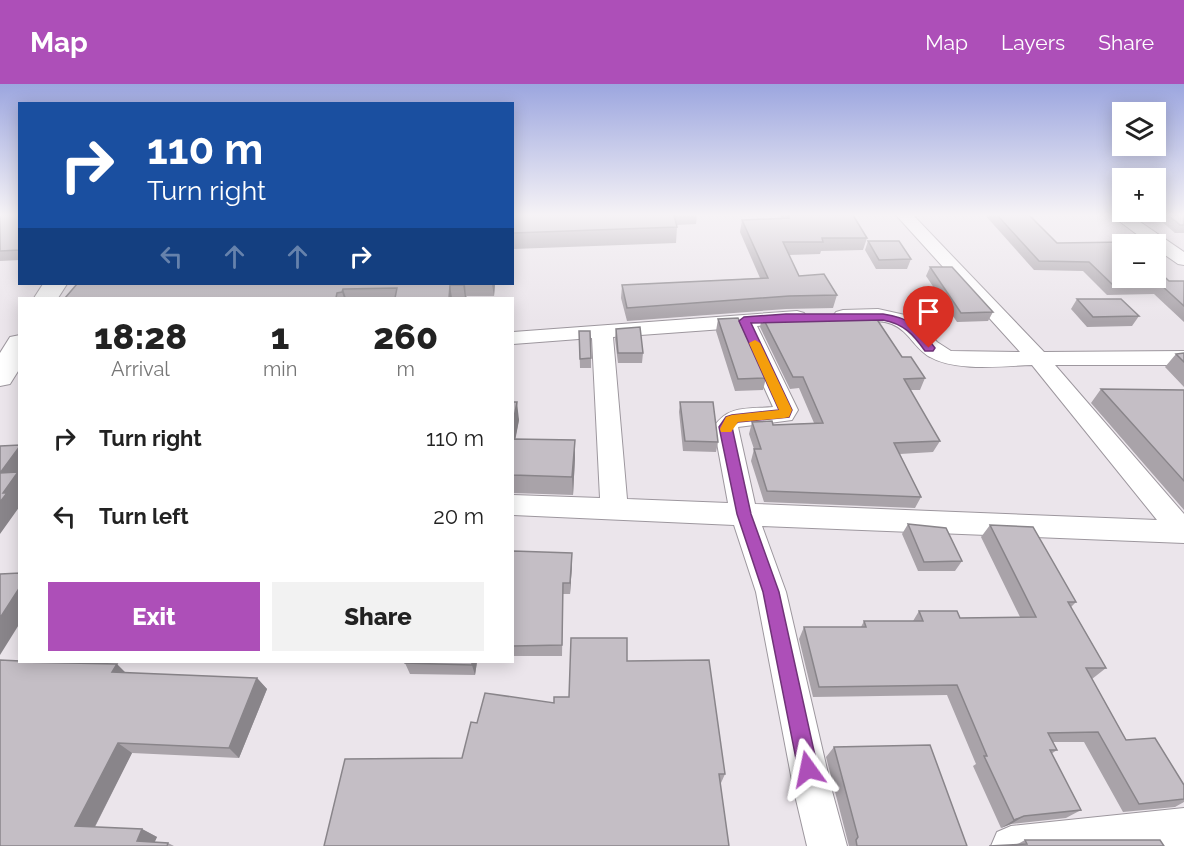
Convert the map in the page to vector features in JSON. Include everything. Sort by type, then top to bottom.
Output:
[{"type":"main road","points":[[0,376],[18,346]]},
{"type":"street","points":[[937,251],[1039,360],[1184,532]]},
{"type":"street","points":[[1170,251],[1184,260]]},
{"type":"street","points":[[514,338],[786,317],[883,317],[898,319],[908,325],[918,332],[929,348],[943,357],[996,360],[1184,358]]},
{"type":"street","points":[[744,321],[786,410],[784,414],[736,418],[726,427],[744,514],[771,592],[813,791],[827,846]]},
{"type":"street","points":[[602,332],[614,508]]},
{"type":"street","points":[[0,376],[18,375]]},
{"type":"street","points":[[514,505],[887,522],[1010,524],[1184,532]]},
{"type":"street","points":[[1011,846],[1184,827]]},
{"type":"building","points":[[756,251],[787,251],[799,276],[824,274],[837,295],[789,296],[627,308],[622,285],[768,278]]},
{"type":"building","points":[[874,251],[905,251],[911,259],[879,260]]},
{"type":"building","points":[[1029,251],[1112,251],[1112,284],[1089,262],[1039,261]]},
{"type":"building","points":[[930,267],[952,267],[993,312],[961,313]]},
{"type":"building","points":[[1166,278],[1169,281],[1184,281],[1184,306],[1164,288]]},
{"type":"building","points":[[76,285],[450,285],[449,297],[395,297],[397,288],[343,289],[342,292],[337,293],[336,297],[66,297]]},
{"type":"building","points":[[1077,299],[1121,299],[1139,316],[1093,317]]},
{"type":"building","points":[[874,315],[902,357],[911,357],[925,378],[904,379],[940,441],[894,443],[921,497],[767,491],[754,449],[761,449],[752,422],[772,421],[773,425],[823,423],[803,377],[793,377],[762,316]]},
{"type":"building","points":[[738,318],[766,378],[738,379],[718,319]]},
{"type":"building","points":[[640,327],[643,353],[618,353],[616,329]]},
{"type":"building","points":[[579,331],[590,331],[591,358],[580,359]]},
{"type":"building","points":[[1184,353],[1184,362],[1176,354]]},
{"type":"building","points":[[1101,389],[1184,390],[1184,481]]},
{"type":"building","points":[[514,402],[517,402],[514,418]]},
{"type":"building","points":[[680,402],[713,402],[718,442],[685,441]]},
{"type":"building","points":[[514,439],[575,440],[572,477],[514,475]]},
{"type":"building","points":[[18,445],[18,449],[0,473],[0,446]]},
{"type":"building","points":[[18,472],[3,493],[7,493],[0,502],[0,473]]},
{"type":"building","points":[[908,524],[946,528],[962,561],[924,562]]},
{"type":"building","points":[[990,525],[1033,527],[1076,602],[1068,602],[1106,668],[1086,668],[1126,740],[1155,738],[1184,785],[1184,799],[1139,804],[1098,732],[1048,733],[1057,750],[1050,750],[1081,810],[1024,816],[1014,820],[984,756],[987,756],[957,685],[819,687],[804,627],[866,627],[864,621],[923,621],[919,611],[957,611],[960,618],[1036,617]]},
{"type":"building","points":[[514,551],[572,553],[570,583],[563,583],[562,645],[514,646]]},
{"type":"building","points":[[18,573],[18,590],[0,618],[0,574]]},
{"type":"building","points":[[571,638],[627,638],[627,661],[709,660],[725,774],[719,774],[729,846],[324,846],[345,759],[462,758],[471,722],[477,723],[485,693],[554,703],[554,697],[569,697]]},
{"type":"building","points":[[0,660],[18,661],[18,663],[117,664],[112,672],[257,678],[229,748],[118,743],[75,826],[142,829],[137,841],[168,843],[167,846],[0,846]]},
{"type":"building","points":[[405,663],[472,663],[472,665]]},
{"type":"building","points":[[930,745],[967,846],[857,846],[858,837],[834,747]]},
{"type":"building","points":[[1025,840],[1160,840],[1164,846],[989,846],[1027,844]]},
{"type":"slow traffic","points":[[726,429],[730,421],[736,418],[784,414],[786,410],[755,343]]},
{"type":"route","points":[[808,769],[771,592],[744,514],[726,427],[736,418],[784,414],[786,410],[744,321],[786,317],[867,316],[898,319],[918,332],[929,348]]}]
